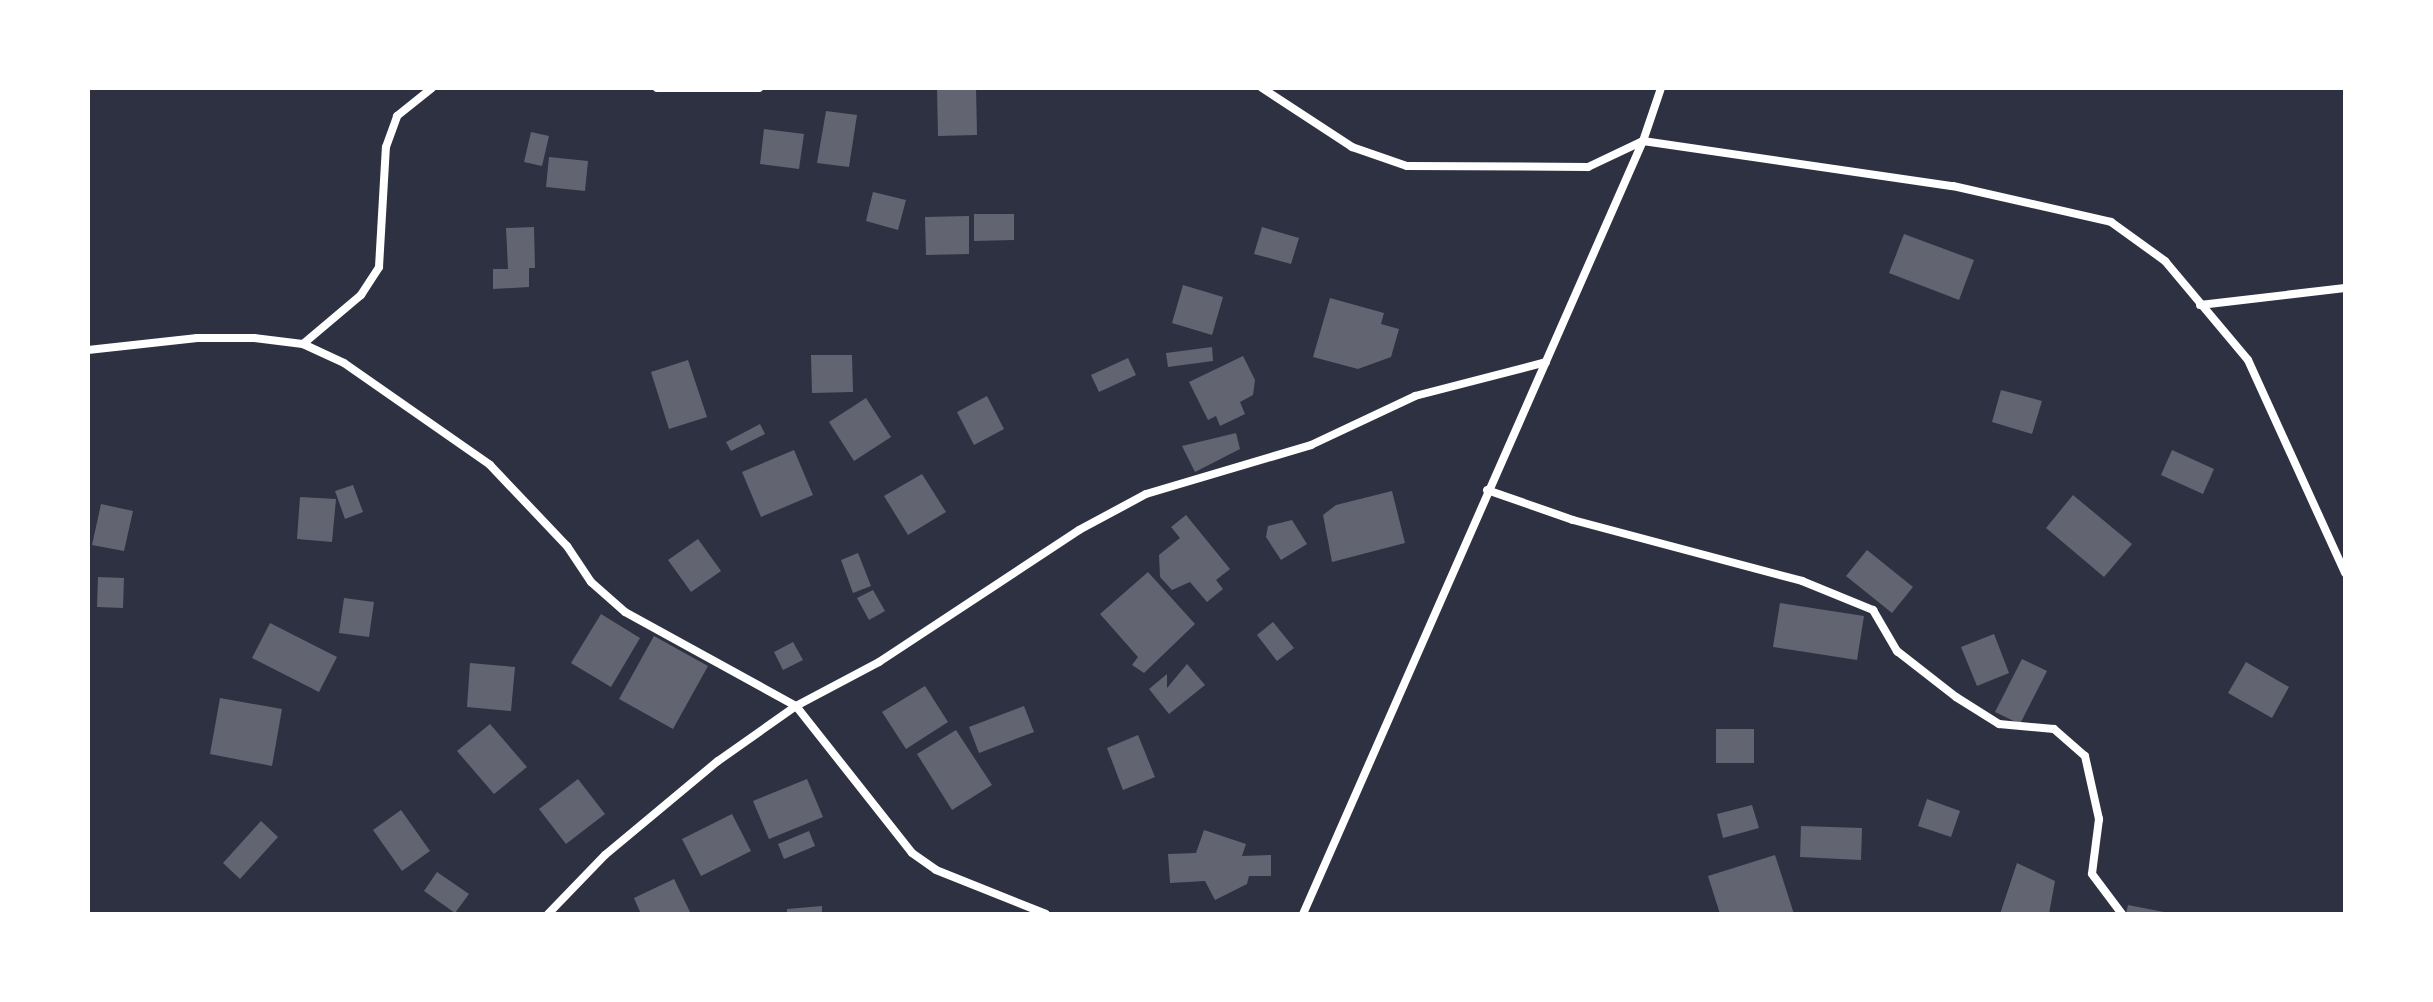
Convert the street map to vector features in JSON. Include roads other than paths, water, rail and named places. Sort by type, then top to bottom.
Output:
[{"type":"street","points":[[303,344],[361,295],[379,267],[386,147],[397,116],[432,88]]},
{"type":"street","points":[[657,88],[759,88]]},
{"type":"street","points":[[1262,88],[1352,147],[1407,166],[1588,167],[1643,141],[1953,186],[2111,222],[2165,261],[2248,360],[2345,573]]},
{"type":"street","points":[[1303,914],[1643,141],[1661,88]]},
{"type":"street","points":[[2200,305],[2345,288]]},
{"type":"street","points":[[88,350],[197,338],[303,344],[344,363],[490,465],[567,546],[591,582],[625,612],[796,706],[912,853],[936,870],[1046,914]]},
{"type":"street","points":[[548,914],[605,855],[718,761],[796,706],[879,662],[1079,530],[1146,494],[1311,445],[1415,396],[1546,362]]},
{"type":"street","points":[[1487,490],[1573,520],[1802,581],[1873,610],[1897,651],[1956,697],[1999,724],[2054,729],[2085,756],[2099,819],[2092,874],[2122,914]]}]
